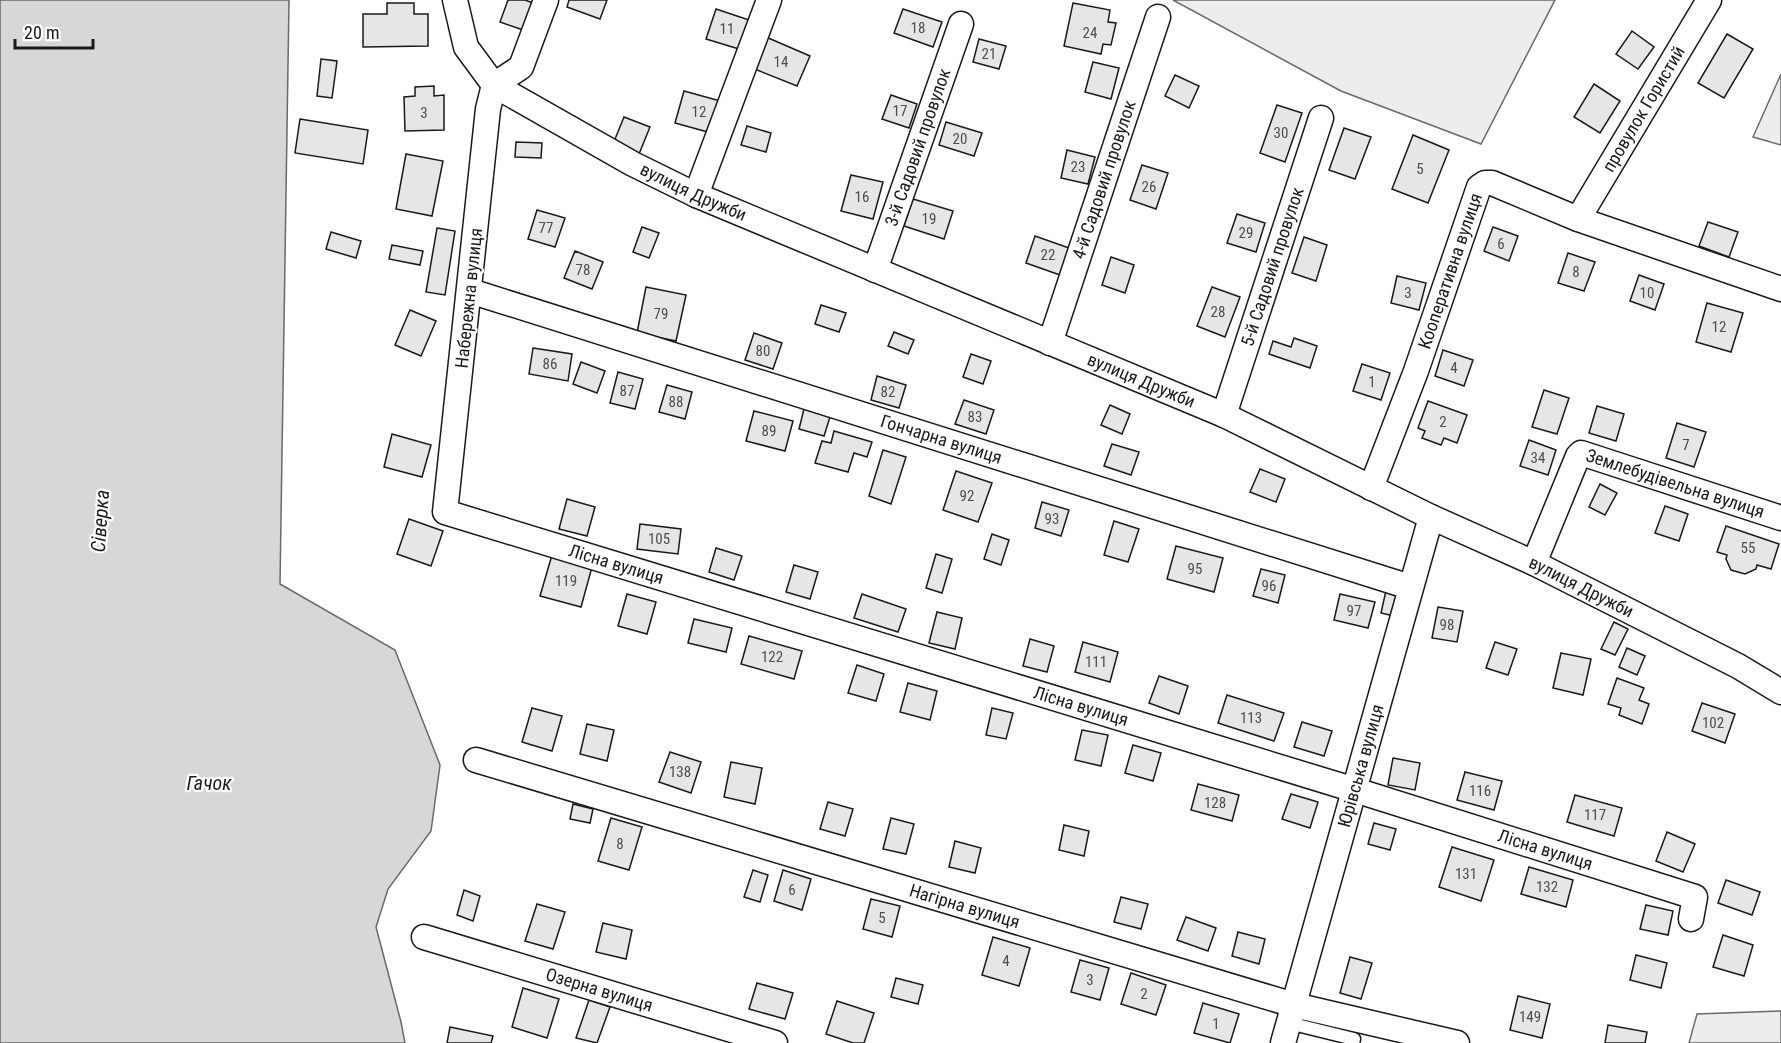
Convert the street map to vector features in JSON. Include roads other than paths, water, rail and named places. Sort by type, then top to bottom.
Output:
[{"type":"street","points":[[455,0],[466,47],[494,85],[521,67],[546,0]]},
{"type":"street","points":[[696,195],[769,0]]},
{"type":"street","name":"провулок Гористий","points":[[1578,219],[1709,0]]},
{"type":"street","name":"4-й Садовий провулок","points":[[1050,343],[1158,17]]},
{"type":"street","name":"3-й Садовий провулок","points":[[875,270],[961,24]]},
{"type":"street","name":"вулиця Дружби","points":[[494,85],[633,164],[696,195],[1224,415],[1431,517],[1534,563],[1738,666],[1781,692]]},
{"type":"street","name":"Набережна вулиця","points":[[445,512],[488,109],[494,85]]},
{"type":"street","name":"5-й Садовий провулок","points":[[1224,415],[1321,118]]},
{"type":"street","name":"Кооперативна вулиця","points":[[1371,488],[1416,371],[1479,187],[1485,183],[1492,183],[1578,219],[1781,290]]},
{"type":"street","name":"Гончарна вулиця","points":[[470,291],[1410,587]]},
{"type":"street","name":"Землебудівельна вулиця","points":[[1534,563],[1581,453],[1781,518]]},
{"type":"street","name":"Лісна вулиця","points":[[445,512],[1355,790],[1695,897],[1690,918]]},
{"type":"street","name":"Юрівська вулиця","points":[[1290,1021],[1431,517]]},
{"type":"street","name":"Нагірна вулиця","points":[[476,760],[1290,1021],[1457,1043]]},
{"type":"street","name":"Озерна вулиця","points":[[424,938],[775,1043]]},
{"type":"lane","points":[[1290,1021],[1354,1039],[1353,1043]]},
{"type":"water","name":"Гачок","points":[[0,0],[289,0],[280,584],[395,650],[440,765],[431,831],[388,889],[376,927],[405,1043],[0,1043]]},
{"type":"water label","name":"Сіверка","points":[[100,521]]}]
